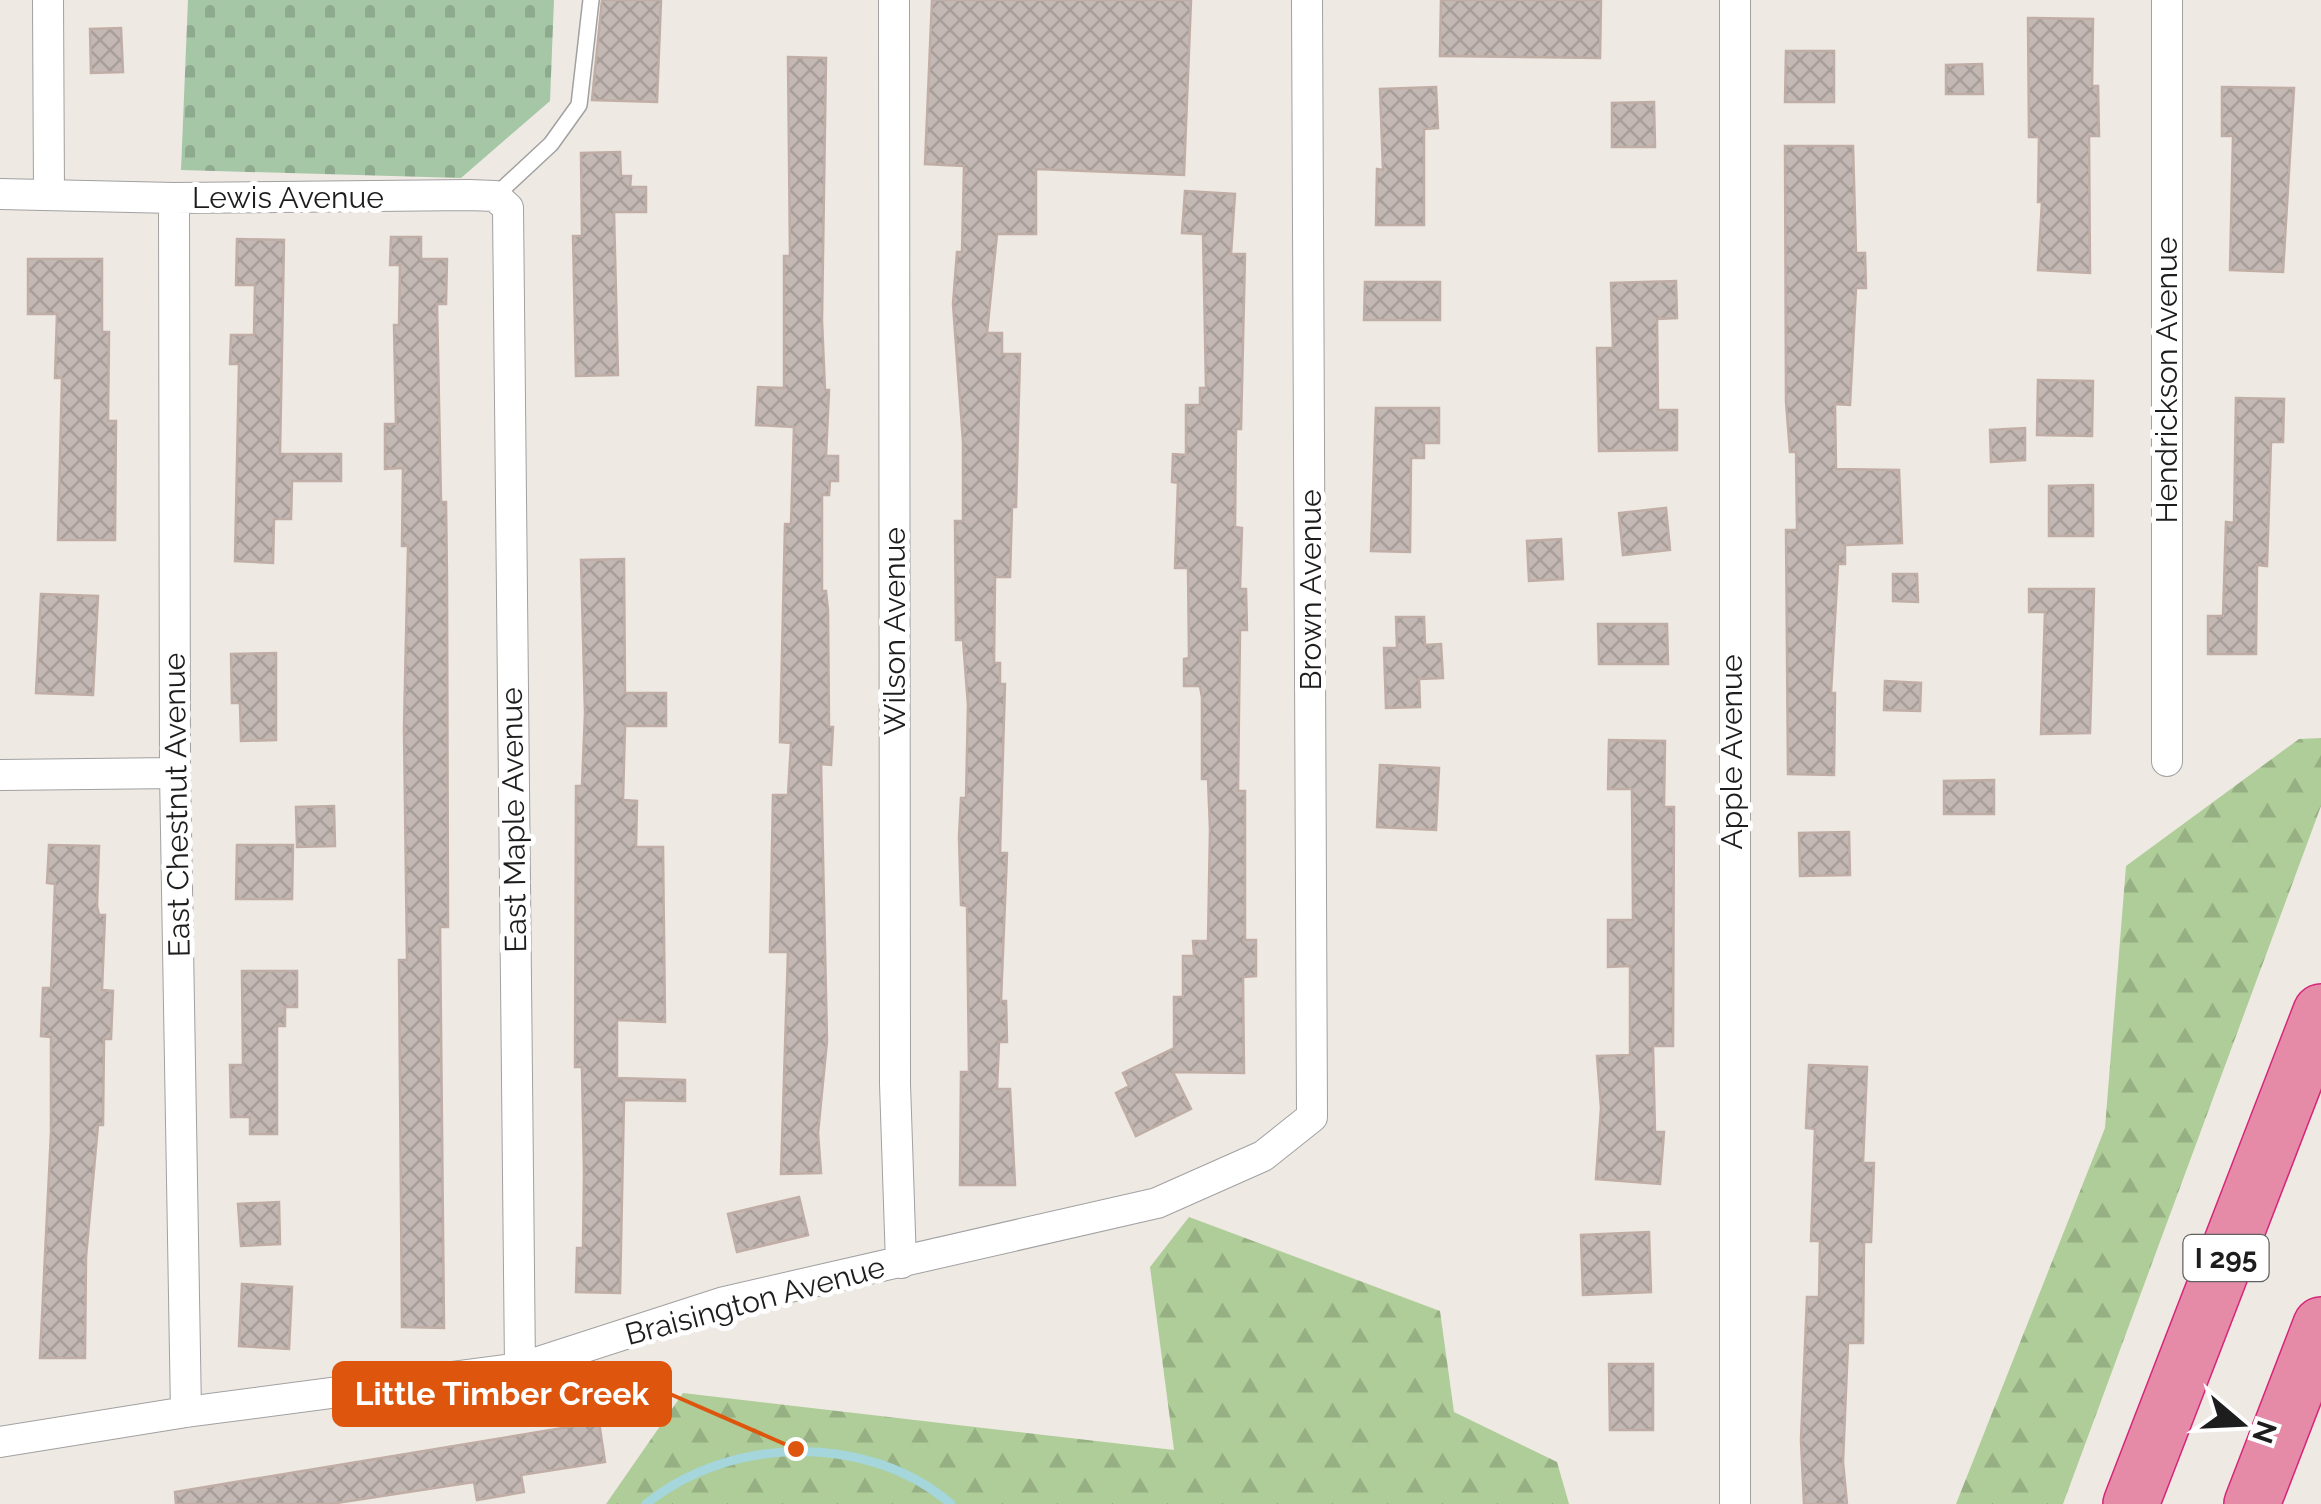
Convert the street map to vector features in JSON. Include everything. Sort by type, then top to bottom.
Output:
[{"type":"highway","points":[[2320,1016],[2321,966]]},
{"type":"highway","name":"I 295","points":[[2131,1504],[2320,1016]]},
{"type":"highway","points":[[2252,1504],[2321,1325]]},
{"type":"street","points":[[48,0],[49,194]]},
{"type":"street","name":"Wilson Avenue","points":[[894,0],[895,1064],[901,1262]]},
{"type":"street","name":"Brown Avenue","points":[[1262,1156],[1312,1117],[1308,0]]},
{"type":"street","name":"Apple Avenue","points":[[1734,1504],[1735,0]]},
{"type":"street","name":"Hendrickson Avenue","points":[[2167,0],[2167,761]]},
{"type":"street","name":"Lewis Avenue","points":[[0,194],[174,198],[495,196]]},
{"type":"street","name":"East Maple Avenue","points":[[495,196],[508,208],[520,1368]]},
{"type":"street","name":"East Chestnut Avenue","points":[[174,198],[175,773],[186,1412]]},
{"type":"street","points":[[0,775],[175,773]]},
{"type":"street","name":"Braisington Avenue","points":[[0,1442],[186,1412],[520,1368],[724,1302],[1157,1203],[1262,1156]]},
{"type":"lane","points":[[495,196],[550,144],[579,106],[592,0]]},
{"type":"green space","points":[[188,0],[554,0],[550,101],[461,178],[181,170]]},
{"type":"green space","points":[[2321,738],[2321,806],[2063,1504],[1956,1504],[2105,1128],[2126,866],[2299,739]]},
{"type":"green space","points":[[1189,1217],[1440,1311],[1454,1412],[1557,1462],[1569,1504],[606,1504],[683,1393],[1174,1450],[1150,1267]]},
{"type":"building","points":[[602,0],[661,0],[657,102],[592,100]]},
{"type":"building","points":[[932,0],[1191,0],[1184,175],[1036,169],[1036,234],[997,234],[987,333],[1002,333],[1002,354],[1020,354],[1016,507],[1012,507],[1010,577],[995,577],[994,663],[1000,663],[1000,684],[1005,684],[1000,853],[1007,853],[1001,1001],[1006,1001],[1007,1042],[999,1042],[997,1089],[1010,1089],[1015,1185],[960,1185],[961,1072],[969,1072],[967,906],[961,905],[959,837],[961,798],[966,798],[968,705],[963,640],[956,640],[955,521],[963,521],[963,442],[953,304],[957,252],[962,252],[964,166],[925,164]]},
{"type":"building","points":[[1441,0],[1601,0],[1600,58],[1440,56]]},
{"type":"building","points":[[2028,18],[2093,19],[2092,86],[2098,86],[2099,136],[2089,136],[2090,273],[2038,270],[2042,202],[2038,202],[2039,137],[2029,137]]},
{"type":"building","points":[[121,28],[123,72],[91,73],[90,29]]},
{"type":"building","points":[[1786,51],[1834,51],[1834,102],[1785,102]]},
{"type":"building","points":[[788,57],[826,58],[822,321],[825,390],[829,390],[826,456],[838,456],[838,481],[830,481],[829,495],[822,495],[822,591],[826,591],[828,610],[829,727],[833,727],[831,765],[821,764],[827,1041],[818,1133],[821,1173],[781,1174],[788,952],[770,952],[773,795],[788,795],[791,743],[780,742],[785,524],[791,524],[794,427],[756,425],[758,387],[784,388],[784,256],[790,256]]},
{"type":"building","points":[[1982,64],[1983,94],[1946,94],[1946,65]]},
{"type":"building","points":[[1436,87],[1438,128],[1424,129],[1424,225],[1376,225],[1377,169],[1383,170],[1380,89]]},
{"type":"building","points":[[2222,87],[2294,88],[2283,272],[2230,270],[2233,136],[2222,136]]},
{"type":"building","points":[[1654,102],[1655,147],[1612,147],[1612,103]]},
{"type":"building","points":[[1785,146],[1853,146],[1856,253],[1865,253],[1866,288],[1856,288],[1850,405],[1835,404],[1836,469],[1899,470],[1902,543],[1845,545],[1845,564],[1838,564],[1831,693],[1835,693],[1834,775],[1788,774],[1786,530],[1797,530],[1796,452],[1790,452],[1786,402]]},
{"type":"building","points":[[620,152],[621,176],[631,176],[630,187],[646,187],[646,212],[614,212],[618,375],[576,376],[573,236],[582,236],[581,153]]},
{"type":"building","points":[[1185,191],[1235,194],[1231,254],[1245,254],[1235,527],[1242,528],[1240,589],[1246,589],[1247,630],[1240,630],[1238,791],[1245,791],[1245,940],[1256,940],[1256,976],[1243,977],[1244,1073],[1173,1072],[1191,1109],[1136,1136],[1116,1093],[1129,1086],[1123,1073],[1174,1048],[1174,997],[1183,997],[1183,956],[1194,956],[1193,941],[1208,941],[1210,829],[1208,779],[1202,779],[1202,697],[1200,686],[1184,686],[1184,659],[1189,658],[1188,568],[1175,568],[1178,483],[1172,482],[1173,454],[1186,455],[1186,405],[1200,405],[1200,388],[1206,388],[1203,234],[1182,233]]},
{"type":"building","points":[[391,237],[421,237],[421,259],[447,259],[446,304],[437,304],[441,502],[446,502],[447,578],[448,927],[440,927],[444,1328],[402,1327],[399,960],[407,960],[404,729],[408,546],[402,546],[403,468],[385,469],[385,424],[396,424],[394,325],[399,325],[400,265],[390,265]]},
{"type":"building","points":[[237,239],[284,240],[280,454],[341,454],[341,481],[292,481],[291,519],[274,519],[273,563],[235,561],[239,364],[230,364],[231,335],[254,335],[255,285],[236,285]]},
{"type":"building","points":[[28,259],[102,259],[102,332],[109,332],[108,421],[116,421],[115,540],[58,540],[62,378],[55,378],[57,314],[28,314]]},
{"type":"building","points":[[1676,281],[1677,318],[1657,319],[1658,410],[1677,410],[1677,450],[1599,451],[1597,348],[1613,348],[1611,283]]},
{"type":"building","points":[[1365,282],[1440,282],[1440,320],[1364,320]]},
{"type":"building","points":[[2038,380],[2093,381],[2092,436],[2037,435]]},
{"type":"building","points":[[2236,398],[2284,399],[2283,442],[2271,442],[2267,566],[2257,565],[2256,654],[2208,654],[2208,616],[2223,616],[2226,522],[2234,523]]},
{"type":"building","points":[[1376,408],[1439,408],[1439,443],[1424,443],[1424,458],[1411,458],[1410,552],[1371,551]]},
{"type":"building","points":[[2025,428],[2025,460],[1991,462],[1990,430]]},
{"type":"building","points":[[2093,485],[2093,536],[2049,536],[2049,486]]},
{"type":"building","points":[[1666,508],[1670,550],[1623,555],[1619,513]]},
{"type":"building","points":[[1561,539],[1563,579],[1529,581],[1527,541]]},
{"type":"building","points":[[624,559],[625,693],[666,693],[666,726],[625,726],[623,800],[637,801],[636,847],[663,847],[665,1022],[617,1020],[617,1078],[685,1080],[685,1101],[624,1100],[620,1293],[576,1292],[577,1248],[583,1248],[584,1174],[582,1067],[575,1067],[576,786],[582,786],[585,713],[581,560]]},
{"type":"building","points":[[1893,574],[1917,574],[1918,602],[1893,601]]},
{"type":"building","points":[[2029,589],[2094,589],[2090,733],[2041,734],[2045,612],[2029,612]]},
{"type":"building","points":[[41,594],[98,596],[93,695],[36,693]]},
{"type":"building","points":[[1396,617],[1424,617],[1425,645],[1441,644],[1443,678],[1419,679],[1420,707],[1386,708],[1384,648],[1397,648]]},
{"type":"building","points":[[1598,624],[1667,624],[1668,664],[1599,664]]},
{"type":"building","points":[[276,653],[276,740],[241,741],[240,703],[232,703],[231,654]]},
{"type":"building","points":[[1885,681],[1921,683],[1920,711],[1884,710]]},
{"type":"building","points":[[1609,740],[1665,741],[1664,807],[1674,807],[1673,1046],[1653,1046],[1655,1132],[1664,1132],[1660,1184],[1596,1179],[1601,1108],[1597,1056],[1630,1055],[1630,966],[1608,967],[1608,920],[1633,920],[1632,789],[1608,789]]},
{"type":"building","points":[[1380,765],[1439,768],[1436,830],[1377,827]]},
{"type":"building","points":[[1994,780],[1994,814],[1944,814],[1944,781]]},
{"type":"building","points":[[334,806],[335,846],[297,847],[296,807]]},
{"type":"building","points":[[1849,832],[1850,875],[1800,876],[1799,833]]},
{"type":"building","points":[[49,845],[99,846],[97,906],[99,915],[105,915],[102,990],[113,991],[111,1039],[104,1039],[103,1125],[98,1125],[86,1257],[85,1358],[40,1358],[51,1133],[51,1037],[41,1036],[43,988],[51,988],[55,884],[47,883]]},
{"type":"building","points":[[237,845],[293,845],[292,899],[236,899]]},
{"type":"building","points":[[242,971],[297,971],[297,1007],[285,1007],[285,1026],[277,1026],[277,1134],[250,1134],[250,1117],[231,1117],[230,1065],[243,1065]]},
{"type":"building","points":[[1809,1065],[1867,1067],[1863,1163],[1874,1163],[1871,1242],[1864,1242],[1863,1343],[1848,1343],[1843,1462],[1847,1504],[1804,1504],[1801,1440],[1807,1297],[1819,1297],[1820,1241],[1811,1241],[1815,1129],[1806,1128]]},
{"type":"building","points":[[799,1197],[808,1235],[737,1252],[728,1214]]},
{"type":"building","points":[[279,1202],[280,1244],[241,1246],[238,1204]]},
{"type":"building","points":[[1649,1232],[1651,1292],[1583,1295],[1581,1235]]},
{"type":"building","points":[[242,1284],[292,1287],[289,1349],[239,1346]]},
{"type":"building","points":[[1609,1364],[1653,1364],[1653,1430],[1610,1430]]},
{"type":"building","points":[[599,1422],[605,1462],[521,1475],[524,1492],[477,1500],[474,1482],[330,1504],[176,1504],[175,1492]]},
{"type":"waterway","points":[[646,1504],[680,1481],[718,1465],[758,1455],[799,1452],[841,1455],[881,1464],[918,1481],[951,1504]]},
{"type":"place","name":"Little Timber Creek","points":[[796,1449]]}]
